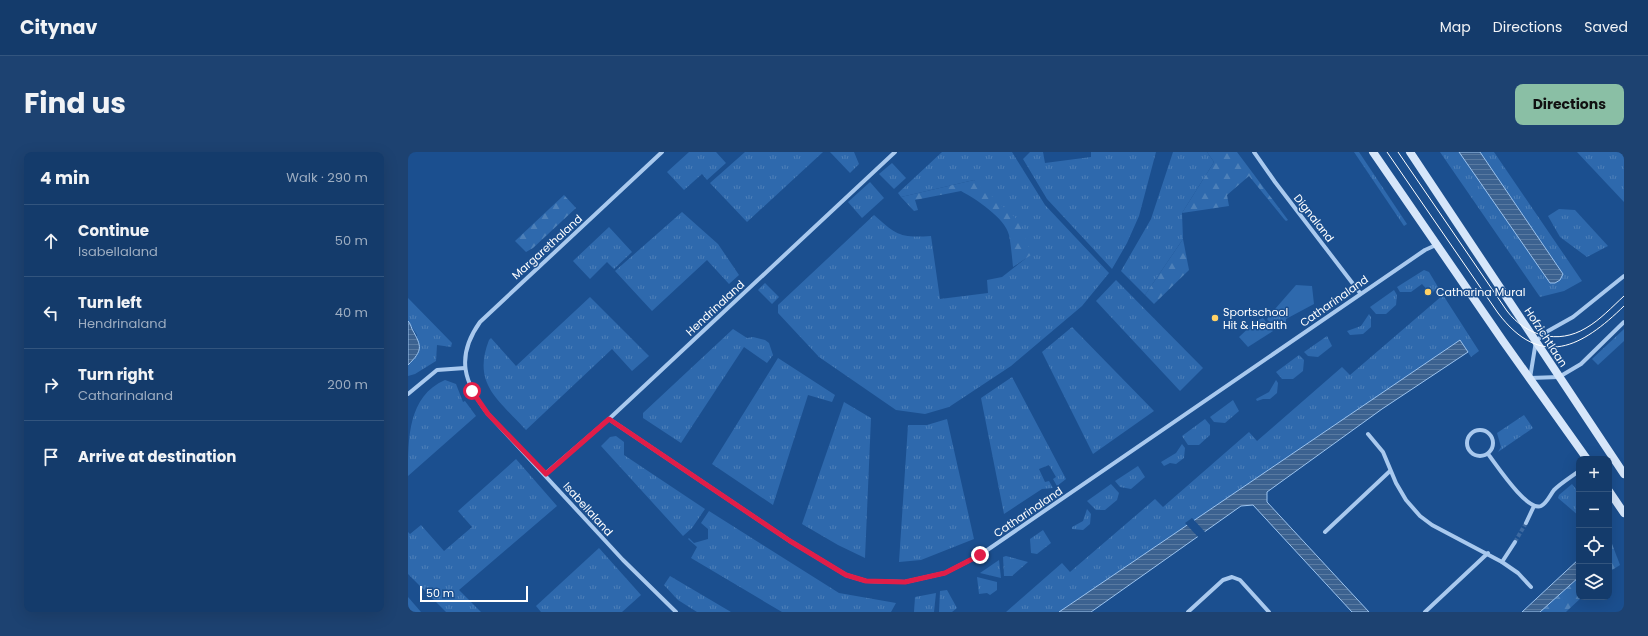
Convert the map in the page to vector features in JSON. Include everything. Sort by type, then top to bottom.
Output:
[{"type":"main road","points":[[1374,152],[1436,246],[1585,456]]},
{"type":"main road","name":"Hofzichtlaan","points":[[1410,152],[1624,474]]},
{"type":"main road","points":[[1610,492],[1624,512]]},
{"type":"street","name":"Margarethaland","points":[[465,368],[466,349],[480,322],[662,152]]},
{"type":"street","name":"Hendrinaland","points":[[546,474],[609,419],[895,152]]},
{"type":"street","name":"Dignaland","points":[[1254,152],[1275,182],[1360,293]]},
{"type":"street","name":"Catharinaland","points":[[609,419],[790,541],[846,575],[866,581],[905,582],[945,573],[980,555],[1360,293],[1425,250],[1436,246]]},
{"type":"street","points":[[1624,276],[1573,317],[1548,331],[1536,340],[1530,378],[1559,377],[1581,364],[1624,322]]},
{"type":"street","points":[[408,394],[437,370],[465,368]]},
{"type":"street","name":"Isabellaland","points":[[465,368],[472,391],[481,404],[623,560],[676,612]]},
{"type":"street","points":[[1483,429],[1491,434],[1494,442],[1493,447],[1488,454],[1484,456],[1475,455],[1469,450],[1467,441],[1468,437],[1474,431],[1483,429]]},
{"type":"street","points":[[1368,434],[1383,452],[1388,461],[1390,471],[1406,500],[1420,516],[1432,525],[1488,553],[1518,573],[1531,587]]},
{"type":"street","points":[[1488,454],[1520,495],[1534,506],[1539,507],[1545,503],[1554,491],[1576,473]]},
{"type":"street","points":[[1324,532],[1390,471]]},
{"type":"street","points":[[1526,523],[1534,506]]},
{"type":"street","points":[[1502,562],[1515,542]]},
{"type":"street","points":[[1424,612],[1488,553]]},
{"type":"street","points":[[1188,612],[1223,580],[1232,577],[1240,580],[1269,612]]},
{"type":"green space","points":[[689,152],[716,152],[726,163],[707,180],[702,174],[684,190],[667,172]]},
{"type":"green space","points":[[745,152],[823,152],[747,222],[710,183]]},
{"type":"green space","points":[[830,152],[854,152],[859,164],[850,173]]},
{"type":"green space","points":[[942,152],[1012,152],[1045,205],[1109,273],[1082,306],[1011,366],[949,407],[925,414],[896,410],[819,357],[778,313],[778,305],[874,215],[899,234],[905,236],[931,236],[940,299],[988,293],[987,280],[1002,277],[1030,255],[974,180],[901,197],[898,193]]},
{"type":"green space","points":[[1030,152],[1043,152],[1045,163],[1091,157],[1091,152],[1156,152],[1139,216],[1127,243],[1112,269],[1047,199],[1023,159]]},
{"type":"green space","points":[[1173,152],[1207,152],[1214,162],[1182,213],[1183,239],[1145,295],[1121,271],[1151,219]]},
{"type":"green space","points":[[1207,152],[1237,152],[1288,220],[1286,221],[1284,219],[1249,176],[1227,195],[1229,206],[1182,213],[1214,162]]},
{"type":"green space","points":[[1354,152],[1359,152],[1407,224],[1404,226]]},
{"type":"green space","points":[[1440,152],[1459,152],[1550,283],[1555,283],[1560,280],[1563,274],[1480,152],[1494,152],[1582,281],[1564,291],[1540,297]]},
{"type":"green space","points":[[1577,152],[1624,152],[1624,202]]},
{"type":"green space","points":[[892,163],[906,178],[894,189],[879,174]]},
{"type":"green space","points":[[974,180],[1020,222],[1031,255],[1013,267],[1010,239],[1002,222],[974,199],[961,191],[915,200],[918,210],[914,211],[901,197]]},
{"type":"green space","points":[[870,182],[884,198],[862,218],[848,202]]},
{"type":"green space","points":[[564,195],[576,208],[533,248],[526,252],[515,241]]},
{"type":"green space","points":[[1559,209],[1575,210],[1608,246],[1587,257],[1560,237],[1548,216]]},
{"type":"green space","points":[[682,212],[718,244],[739,275],[729,284],[707,260],[652,311],[615,271]]},
{"type":"green space","points":[[609,227],[632,252],[614,269],[607,262],[590,279],[573,261]]},
{"type":"green space","points":[[1183,239],[1189,270],[1154,304],[1145,295]]},
{"type":"green space","points":[[1424,270],[1429,272],[1438,287],[1431,294],[1422,284],[1411,292],[1400,292],[1397,287]]},
{"type":"green space","points":[[1116,280],[1203,368],[1180,391],[1096,301]]},
{"type":"green space","points":[[765,283],[779,297],[772,304],[758,290]]},
{"type":"green space","points":[[1296,285],[1312,286],[1314,304],[1286,319],[1286,311],[1275,309]]},
{"type":"green space","points":[[1394,290],[1397,295],[1396,305],[1386,314],[1376,314],[1370,307]]},
{"type":"green space","points":[[1443,295],[1479,351],[1471,357],[1460,340],[1059,612],[1006,612],[1062,563],[1070,572],[1155,499],[1163,507],[1249,432],[1257,441],[1342,367],[1350,375]]},
{"type":"green space","points":[[590,297],[649,356],[632,371],[612,349],[526,430],[498,400],[486,380],[484,368],[485,355],[489,340],[491,338],[516,366]]},
{"type":"green space","points":[[408,298],[452,343],[451,347],[437,345],[436,361],[415,374],[408,376],[408,365],[416,356],[417,335],[408,321]]},
{"type":"green space","points":[[1275,309],[1286,311],[1286,323],[1276,329],[1267,319]]},
{"type":"green space","points":[[1369,314],[1371,317],[1371,327],[1363,334],[1350,335],[1347,331],[1361,326]]},
{"type":"green space","points":[[1263,318],[1273,331],[1248,347],[1239,337],[1256,321]]},
{"type":"green space","points":[[1072,327],[1154,411],[1093,454],[1042,352]]},
{"type":"green space","points":[[733,329],[747,338],[753,337],[765,340],[769,343],[773,355],[767,363],[744,347],[681,443],[643,418],[643,413]]},
{"type":"green space","points":[[1624,329],[1624,341],[1598,365],[1592,359]]},
{"type":"green space","points":[[1327,336],[1332,346],[1318,357],[1308,356],[1304,352]]},
{"type":"green space","points":[[1299,355],[1304,360],[1303,371],[1293,379],[1282,379],[1276,372]]},
{"type":"green space","points":[[778,358],[835,395],[832,402],[808,395],[773,505],[712,464]]},
{"type":"green space","points":[[1012,377],[1066,479],[1057,486],[1053,479],[1056,477],[1049,465],[1039,469],[1045,482],[1049,481],[1053,488],[1042,489],[1004,514],[981,398]]},
{"type":"green space","points":[[445,380],[456,384],[463,402],[465,401],[476,416],[408,476],[410,433],[417,407],[424,396],[433,387]]},
{"type":"green space","points":[[1276,380],[1278,383],[1277,393],[1270,399],[1257,401],[1256,399],[1269,392]]},
{"type":"green space","points":[[1233,400],[1239,411],[1225,423],[1214,422],[1210,417]]},
{"type":"green space","points":[[844,402],[871,418],[865,558],[838,545],[802,524]]},
{"type":"green space","points":[[1524,415],[1533,428],[1498,452],[1501,447],[1497,433]]},
{"type":"green space","points":[[947,419],[974,539],[921,560],[899,562],[908,425],[927,425]]},
{"type":"green space","points":[[1205,419],[1210,425],[1210,435],[1199,445],[1188,445],[1182,436]]},
{"type":"green space","points":[[616,436],[624,442],[624,455],[705,509],[692,528],[683,536],[601,446],[610,437]]},
{"type":"green space","points":[[1182,444],[1185,448],[1184,458],[1176,464],[1170,463],[1164,466],[1161,462],[1176,453]]},
{"type":"green space","points":[[516,459],[557,506],[459,590],[481,612],[446,612],[408,574],[408,532],[410,534],[421,525],[444,551],[472,527],[458,511]]},
{"type":"green space","points":[[1138,466],[1145,477],[1131,489],[1120,487],[1115,481]]},
{"type":"green space","points":[[1111,484],[1119,493],[1117,500],[1105,510],[1096,510],[1087,501]]},
{"type":"green space","points":[[1572,484],[1576,489],[1576,513],[1558,498],[1559,495]]},
{"type":"green space","points":[[1087,509],[1091,514],[1090,524],[1083,530],[1072,529],[1072,527],[1083,521]]},
{"type":"green space","points":[[709,511],[839,593],[896,603],[891,612],[782,612],[691,558],[697,547],[688,539],[689,538],[694,543],[708,539],[708,529],[701,523]]},
{"type":"green space","points":[[1043,530],[1051,543],[1037,554],[1031,553],[1030,539]]},
{"type":"green space","points":[[1612,544],[1620,565],[1612,570]]},
{"type":"green space","points":[[599,548],[641,595],[622,612],[541,612],[536,606]]},
{"type":"green space","points":[[1006,556],[1028,562],[1012,576],[1004,576],[1003,557]]},
{"type":"green space","points":[[999,560],[1001,578],[980,573]]},
{"type":"green space","points":[[670,576],[731,612],[697,612],[678,600],[664,585]]},
{"type":"green space","points":[[977,577],[997,582],[997,590],[990,595],[987,593],[979,594]]},
{"type":"green space","points":[[1576,580],[1576,600],[1579,600],[1566,612],[1540,612]]},
{"type":"green space","points":[[947,590],[957,608],[952,612],[939,612],[940,591]]},
{"type":"green space","points":[[936,593],[934,612],[914,612],[915,597]]},
{"type":"green space","points":[[408,597],[421,612],[408,612]]},
{"type":"shaded area","points":[[1459,152],[1480,152],[1563,274],[1560,280],[1555,283],[1550,283]]},
{"type":"shaded area","points":[[408,321],[418,340],[419,348],[416,356],[408,365]]},
{"type":"shaded area","points":[[1460,340],[1468,352],[1382,409],[1267,492],[1267,502],[1369,612],[1352,612],[1253,505],[1241,506],[1091,612],[1059,612]]},
{"type":"shaded area","points":[[1576,562],[1576,580],[1540,612],[1522,612]]},
{"type":"pier","points":[[1192,518],[1206,533],[1199,538],[1185,523]]},
{"type":"tunnel","points":[[1515,542],[1526,523]]},
{"type":"tram line","points":[[1387,152],[1498,313],[1514,331],[1530,342],[1546,347],[1561,346],[1577,341],[1593,332],[1624,306]]},
{"type":"tram line","points":[[1398,152],[1507,311],[1523,327],[1533,332],[1554,337],[1575,333],[1596,321],[1624,296]]},
{"type":"place","name":"Catharina Mural","points":[[1428,292]]},
{"type":"place","name":"Sportschool Hit & Health","points":[[1215,318]]},
{"type":"route","points":[[472,391],[488,414],[546,474],[609,419],[790,541],[846,575],[866,581],[905,582],[945,573],[980,555]]}]
